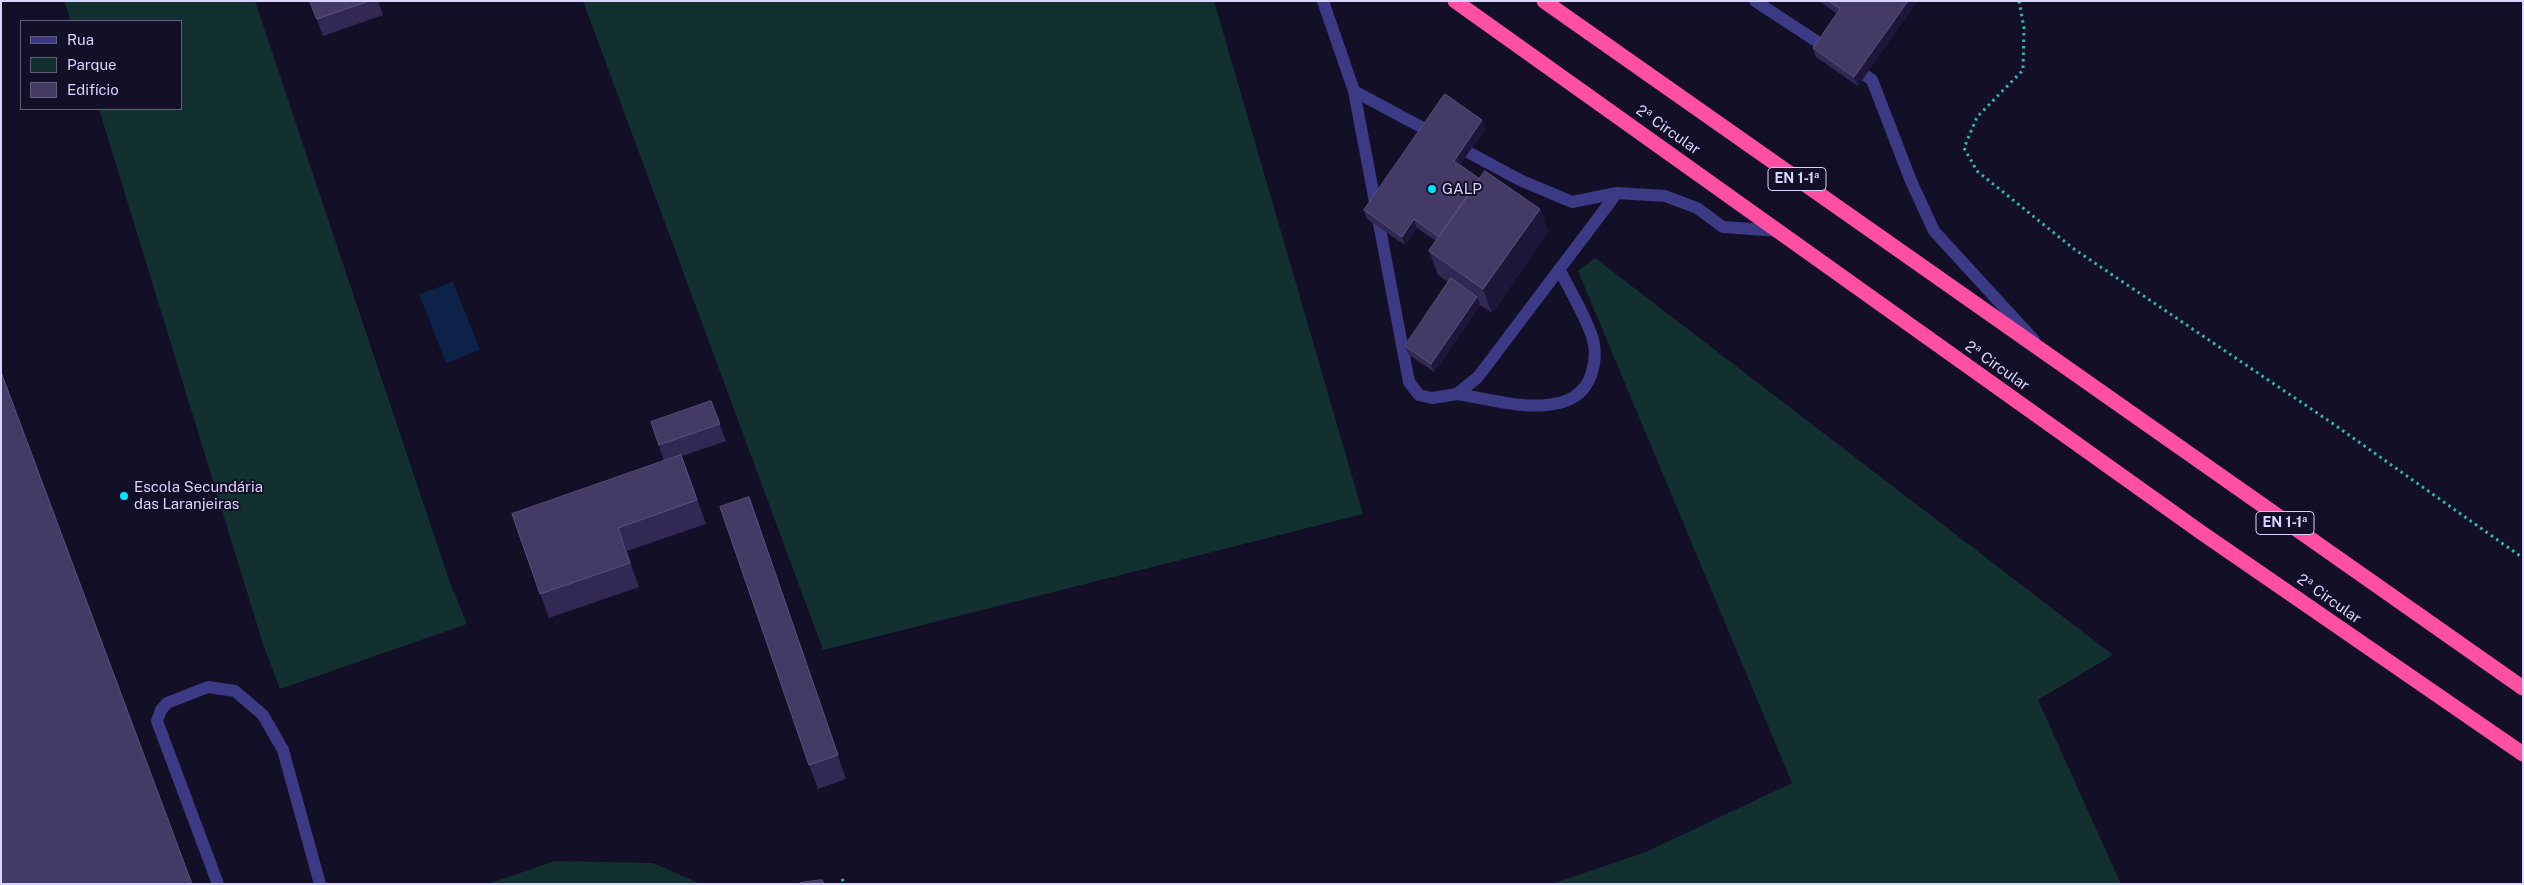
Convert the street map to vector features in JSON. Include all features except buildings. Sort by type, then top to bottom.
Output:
[{"type":"highway","name":"2ª Circular","points":[[1456,1],[2194,527],[2523,754]]},
{"type":"highway","name":"EN 1-1ª","points":[[1544,1],[2523,688]]},
{"type":"lane","points":[[1323,1],[1354,91],[1409,382],[1419,395],[1432,398],[1457,394],[1534,406],[1562,404],[1576,397],[1590,380],[1596,361],[1591,332],[1559,270]]},
{"type":"lane","points":[[1755,1],[1872,80],[1911,181],[1934,231],[2049,356]]},
{"type":"lane","points":[[1354,91],[1520,180],[1572,202],[1617,193],[1665,196],[1697,208],[1723,227],[1780,231]]},
{"type":"lane","points":[[1457,394],[1478,377],[1617,193]]},
{"type":"lane","points":[[218,884],[158,721],[161,710],[167,703],[208,687],[235,691],[263,715],[282,750],[320,884]]},
{"type":"path","points":[[2019,1],[2024,28],[2023,70],[1977,117],[1964,148],[1977,171],[2074,250],[2332,423],[2523,558]]},
{"type":"path","points":[[842,879],[845,884]]},
{"type":"green space","points":[[64,1],[255,1],[449,580],[467,624],[280,689],[263,644],[99,110],[182,110],[182,20],[71,20]]},
{"type":"green space","points":[[583,1],[1214,1],[1363,514],[823,650]]},
{"type":"green space","points":[[1595,258],[2113,655],[2038,700],[2121,884],[1552,884],[1646,852],[1792,783],[1578,271]]},
{"type":"green space","points":[[555,861],[653,863],[701,884],[488,884]]},
{"type":"water","points":[[453,282],[480,350],[446,363],[419,294]]},
{"type":"place","name":"GALP","points":[[1432,189]]},
{"type":"place","name":"Escola Secundária das Laranjeiras","points":[[124,496]]}]
